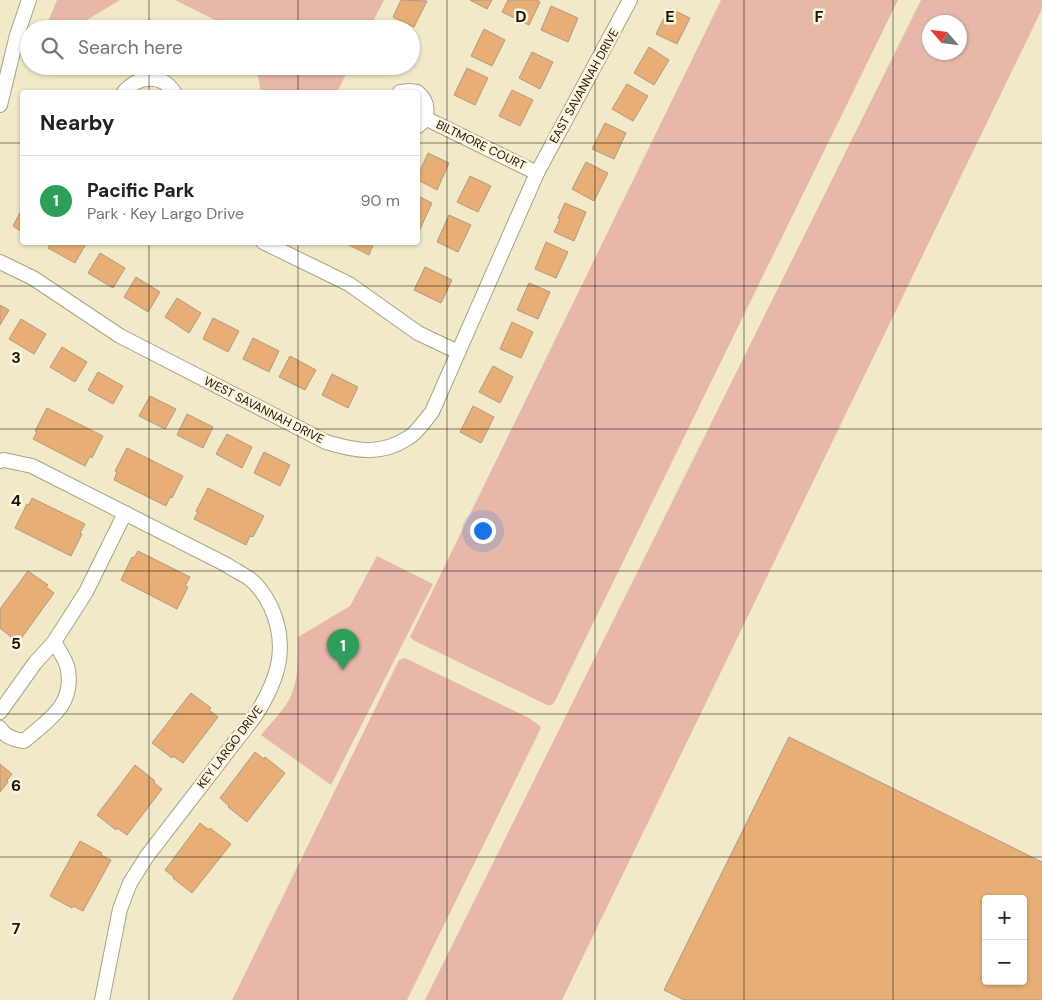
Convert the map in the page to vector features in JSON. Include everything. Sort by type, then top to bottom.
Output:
[{"type":"street","points":[[22,20],[29,0]]},
{"type":"street","name":"EAST SAVANNAH DRIVE","points":[[537,172],[625,2]]},
{"type":"street","points":[[0,105],[20,26]]},
{"type":"street","points":[[126,90],[138,81],[146,78],[164,82],[172,90]]},
{"type":"street","name":"BILTMORE COURT","points":[[420,95],[423,97],[427,111],[421,122],[537,172]]},
{"type":"street","name":"WEST SAVANNAH DRIVE","points":[[0,262],[33,278],[120,336],[326,442],[354,450],[381,450],[410,438],[432,412],[537,172]]},
{"type":"street","points":[[269,245],[349,284],[418,333],[458,352]]},
{"type":"street","name":"KEY LARGO DRIVE","points":[[0,461],[4,460],[32,466],[227,565],[251,580],[267,598],[278,622],[281,648],[276,672],[268,694],[255,716],[147,856],[130,883],[120,909],[102,1000]]},
{"type":"street","points":[[0,712],[35,663],[54,642],[86,592],[125,513]]},
{"type":"street","points":[[0,728],[13,740],[24,741],[57,713],[68,693],[68,668],[54,642]]},
{"type":"shaded area","points":[[57,0],[120,0],[87,20],[49,20]]},
{"type":"shaded area","points":[[175,0],[384,0],[374,20],[215,20]]},
{"type":"shaded area","points":[[721,0],[898,0],[555,701],[552,705],[547,705],[410,637]]},
{"type":"shaded area","points":[[921,0],[1042,0],[1042,9],[562,1000],[425,1000]]},
{"type":"shaded area","points":[[258,75],[346,75],[338,90],[261,90]]},
{"type":"shaded area","points":[[377,556],[433,584],[331,785],[261,735],[283,709],[292,693],[297,669],[298,637],[350,606]]},
{"type":"shaded area","points":[[405,658],[529,718],[541,728],[407,1000],[232,1000],[399,660]]},
{"type":"building","points":[[401,0],[427,1],[418,20],[399,20],[393,17]]},
{"type":"building","points":[[470,0],[492,0],[487,9]]},
{"type":"building","points":[[508,0],[537,0],[540,2],[529,25],[502,12]]},
{"type":"building","points":[[551,6],[578,18],[568,42],[541,30]]},
{"type":"building","points":[[669,8],[690,18],[677,44],[656,34]]},
{"type":"building","points":[[484,29],[505,40],[492,66],[471,56]]},
{"type":"building","points":[[649,47],[669,60],[654,85],[634,73]]},
{"type":"building","points":[[532,52],[553,62],[540,89],[519,78]]},
{"type":"building","points":[[467,68],[488,78],[475,105],[454,95]]},
{"type":"building","points":[[627,84],[648,96],[633,121],[612,109]]},
{"type":"building","points":[[512,90],[533,100],[520,126],[499,116]]},
{"type":"building","points":[[605,123],[626,133],[614,159],[592,149]]},
{"type":"building","points":[[428,153],[449,163],[437,190],[420,181],[420,171]]},
{"type":"building","points":[[586,162],[608,173],[594,201],[572,189]]},
{"type":"building","points":[[470,176],[491,186],[478,212],[457,202]]},
{"type":"building","points":[[420,197],[432,203],[420,229]]},
{"type":"building","points":[[565,203],[586,212],[574,241],[554,232]]},
{"type":"building","points":[[20,213],[20,231],[13,226]]},
{"type":"building","points":[[449,215],[471,225],[458,252],[437,242]]},
{"type":"building","points":[[546,242],[568,252],[556,278],[535,269]]},
{"type":"building","points":[[50,245],[85,245],[75,263],[48,248]]},
{"type":"building","points":[[349,245],[373,245],[369,255]]},
{"type":"building","points":[[100,253],[125,268],[113,288],[88,273]]},
{"type":"building","points":[[425,267],[452,280],[441,303],[414,290]]},
{"type":"building","points":[[136,277],[160,292],[148,312],[124,297]]},
{"type":"building","points":[[529,283],[550,292],[538,319],[517,310]]},
{"type":"building","points":[[177,298],[201,313],[189,333],[165,317]]},
{"type":"building","points":[[0,305],[9,310],[0,325]]},
{"type":"building","points":[[213,318],[239,331],[228,352],[203,339]]},
{"type":"building","points":[[21,319],[46,334],[34,354],[9,339]]},
{"type":"building","points":[[512,322],[533,332],[521,358],[500,349]]},
{"type":"building","points":[[253,338],[279,351],[269,372],[243,359]]},
{"type":"building","points":[[62,347],[87,362],[75,382],[50,367]]},
{"type":"building","points":[[290,356],[316,370],[305,390],[279,377]]},
{"type":"building","points":[[493,366],[513,377],[500,403],[479,392]]},
{"type":"building","points":[[98,372],[123,386],[113,404],[88,390]]},
{"type":"building","points":[[332,374],[358,387],[348,408],[322,395]]},
{"type":"building","points":[[150,396],[176,409],[165,429],[139,416]]},
{"type":"building","points":[[473,406],[494,417],[481,443],[460,432]]},
{"type":"building","points":[[47,408],[103,436],[92,458],[90,456],[85,466],[33,439]]},
{"type":"building","points":[[187,414],[213,427],[203,448],[177,435]]},
{"type":"building","points":[[227,434],[252,447],[242,468],[216,454]]},
{"type":"building","points":[[127,448],[183,476],[166,506],[114,480],[117,472],[115,471]]},
{"type":"building","points":[[264,452],[290,465],[280,486],[254,473]]},
{"type":"building","points":[[208,488],[264,516],[253,537],[250,536],[246,545],[194,519]]},
{"type":"building","points":[[32,498],[85,524],[71,556],[15,528]]},
{"type":"building","points":[[138,551],[190,577],[185,586],[188,587],[177,609],[121,580],[132,557],[134,558]]},
{"type":"building","points":[[28,571],[48,585],[46,587],[54,593],[20,640],[13,635],[11,637],[0,628],[0,609]]},
{"type":"building","points":[[191,693],[211,708],[209,710],[218,717],[183,763],[173,756],[172,758],[152,743]]},
{"type":"building","points":[[789,737],[1042,862],[1042,1000],[684,1000],[664,990]]},
{"type":"building","points":[[255,752],[264,759],[265,757],[285,773],[247,822],[220,798]]},
{"type":"building","points":[[0,764],[12,774],[0,792]]},
{"type":"building","points":[[135,765],[162,789],[127,835],[117,828],[116,830],[97,815]]},
{"type":"building","points":[[200,823],[231,844],[192,893],[165,870]]},
{"type":"building","points":[[80,841],[111,860],[83,911],[73,906],[72,908],[50,896]]},
{"type":"place","name":"Pacific Park","points":[[343,670]]}]
